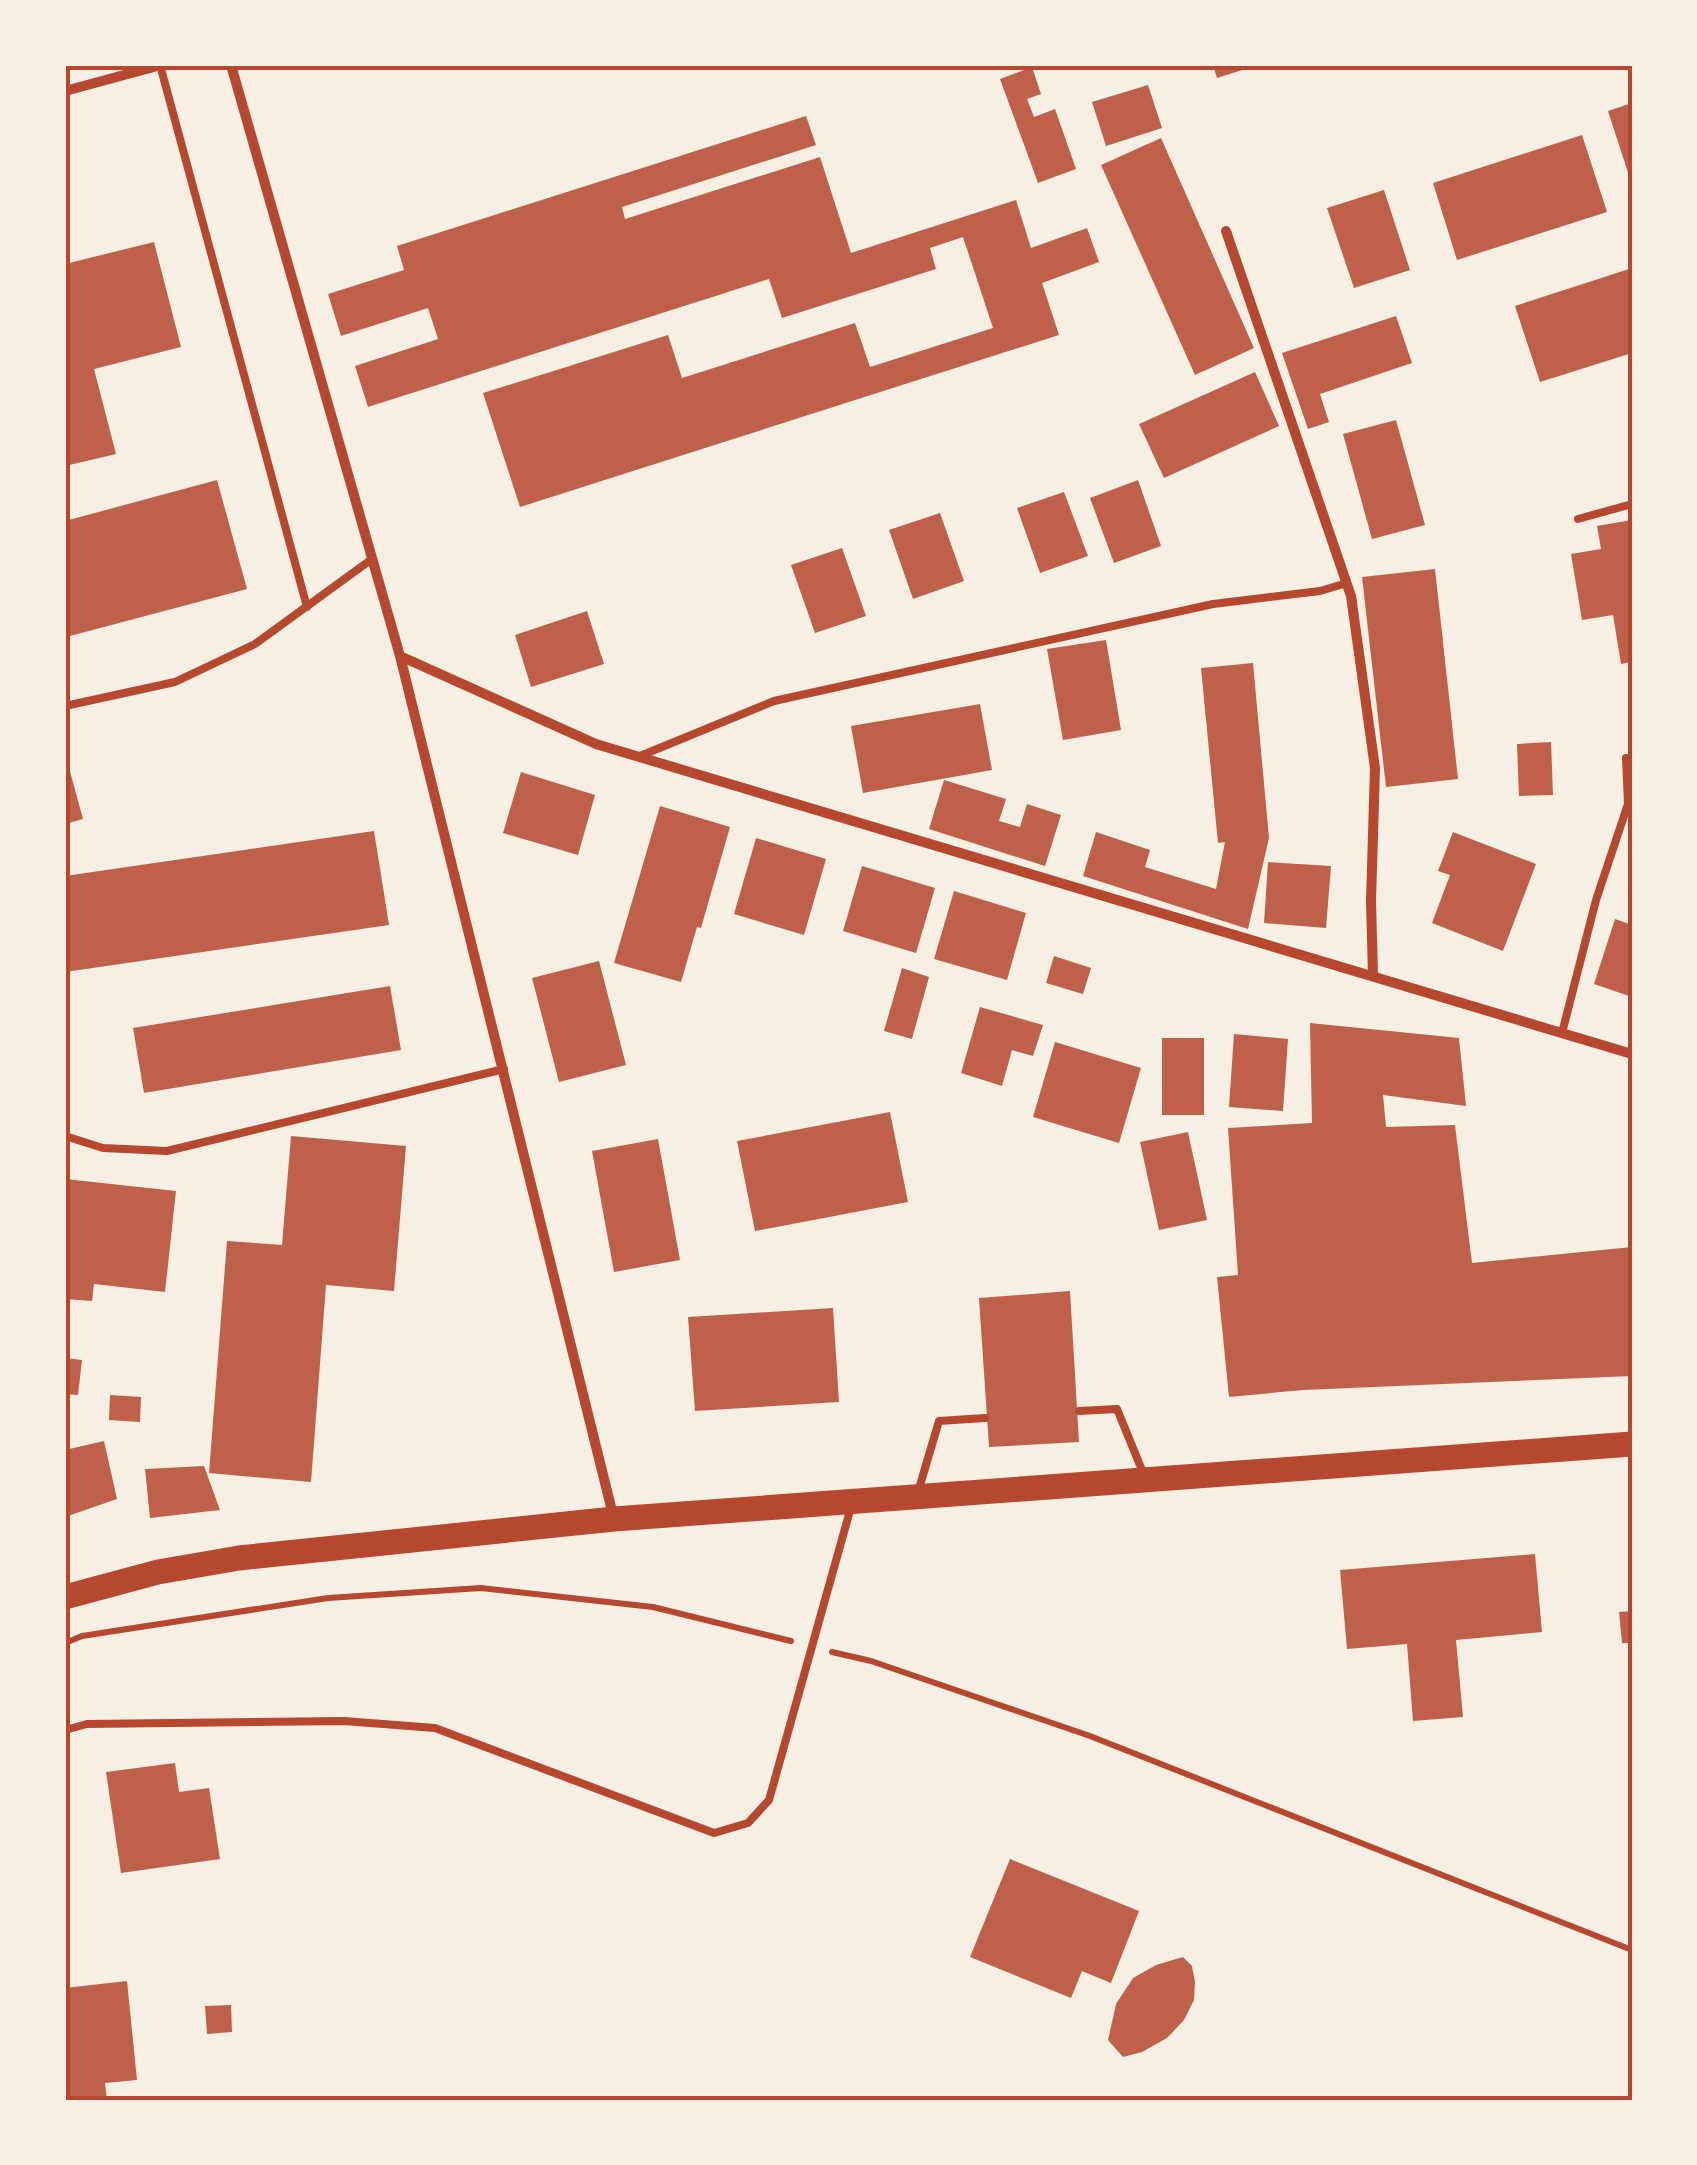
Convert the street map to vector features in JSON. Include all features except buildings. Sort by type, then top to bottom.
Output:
[{"type":"main road","points":[[65,1597],[158,1572],[240,1558],[614,1519],[1632,1444]]},
{"type":"street","points":[[65,90],[160,65]]},
{"type":"street","points":[[231,65],[400,656],[614,1519]]},
{"type":"street","points":[[1226,231],[1351,596],[1375,768],[1373,976]]},
{"type":"street","points":[[400,656],[596,744],[1632,1054]]},
{"type":"lane","points":[[160,65],[306,606]]},
{"type":"lane","points":[[1578,520],[1632,504]]},
{"type":"lane","points":[[65,706],[176,682],[255,644],[372,559]]},
{"type":"lane","points":[[639,756],[774,701],[1213,604],[1320,591],[1346,583]]},
{"type":"lane","points":[[1562,1033],[1596,900],[1628,804],[1626,758]]},
{"type":"lane","points":[[65,1136],[103,1148],[167,1151],[504,1069]]},
{"type":"lane","points":[[1079,1412],[1117,1409],[1146,1480]]},
{"type":"lane","points":[[917,1498],[939,1421],[985,1418]]},
{"type":"lane","points":[[65,1730],[87,1724],[344,1721],[435,1728],[714,1833],[748,1823],[769,1800],[852,1502]]},
{"type":"path","points":[[65,1643],[82,1636],[328,1598],[480,1588],[654,1607],[870,1661],[1090,1736],[1632,1950]]}]
